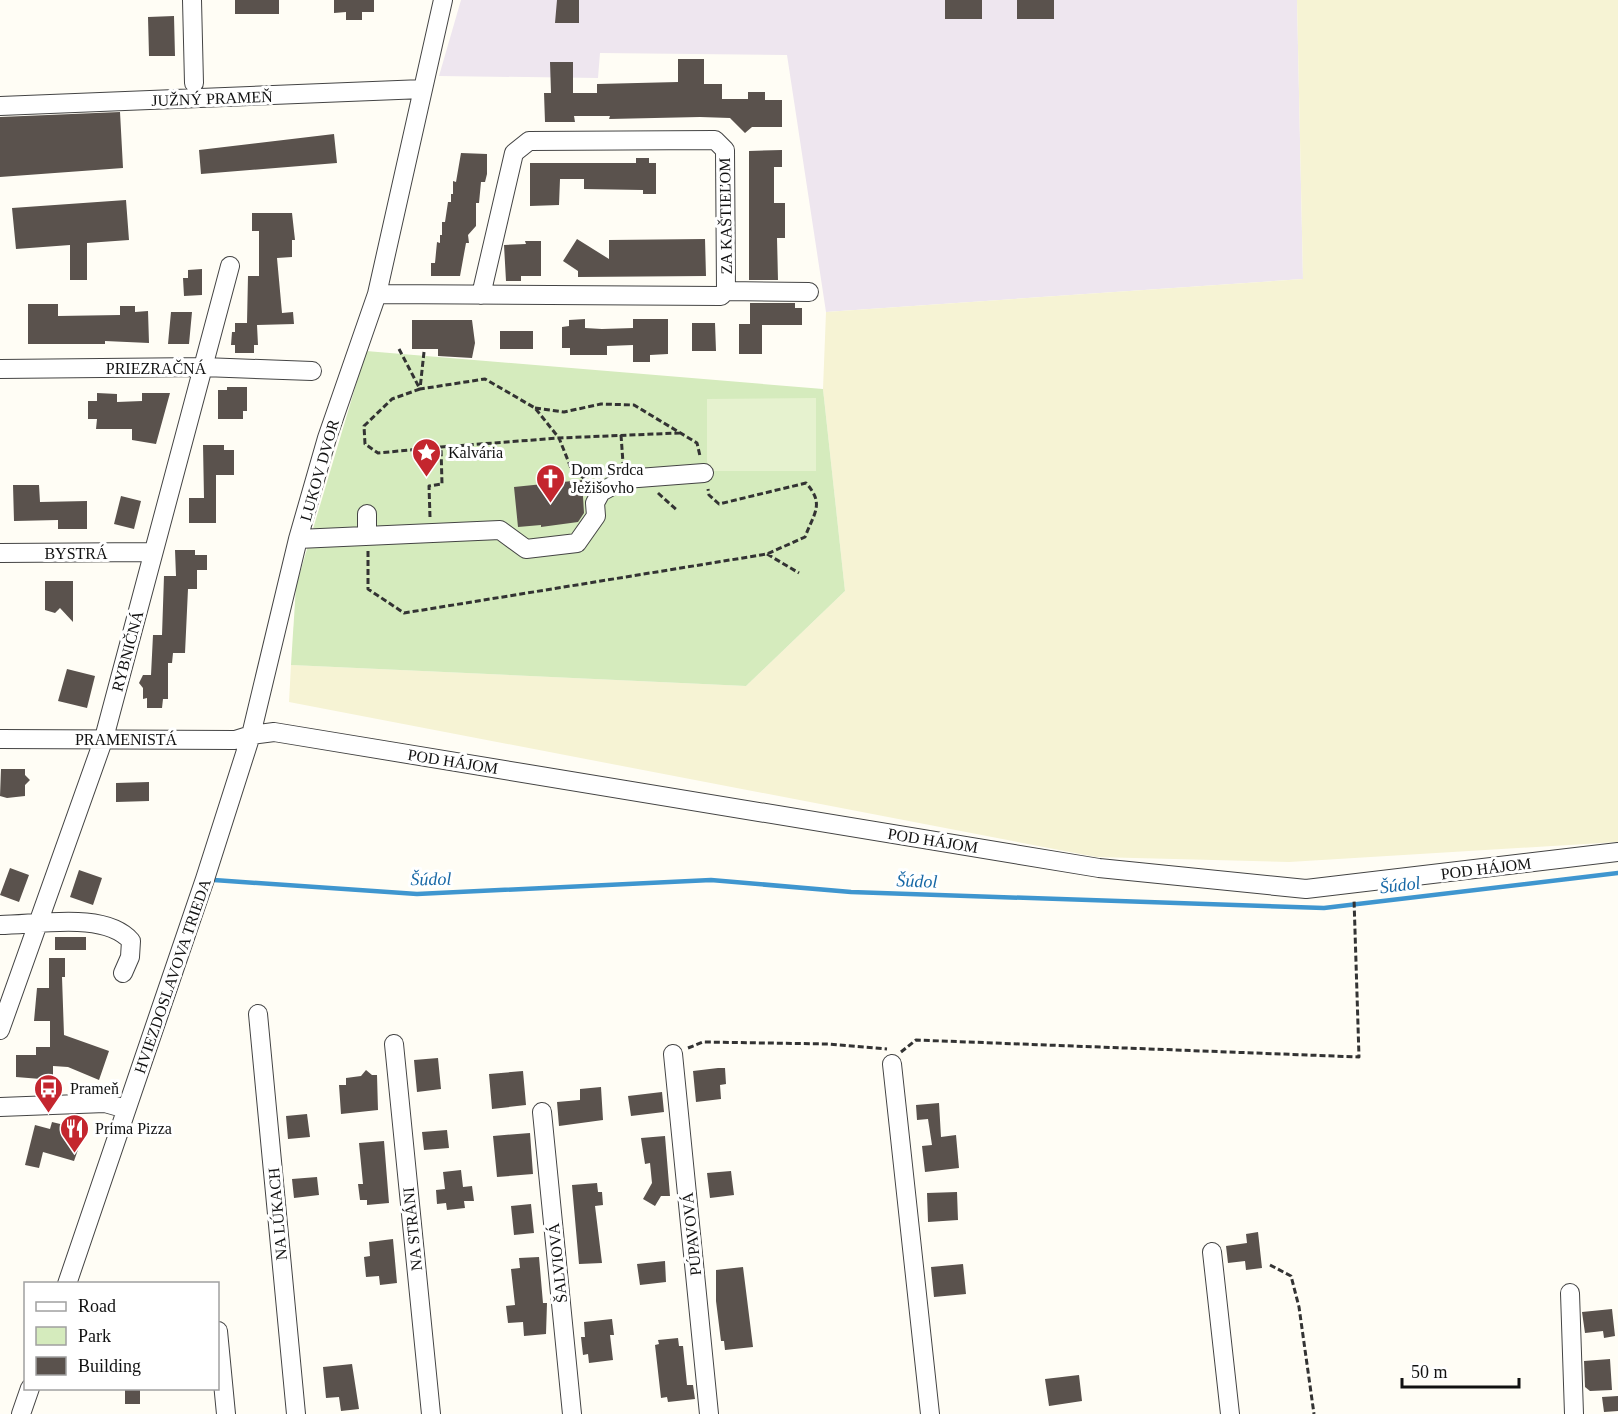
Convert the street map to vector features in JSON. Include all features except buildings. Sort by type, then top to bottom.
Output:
[{"type":"street","points":[[192,0],[194,83]]},
{"type":"street","name":"LUKOV DVOR","points":[[443,0],[377,294],[327,438],[298,539],[500,530],[526,549],[577,543],[596,516],[595,504],[601,492]]},
{"type":"street","name":"JUŽNÝ PRAMEŇ","points":[[0,106],[423,89]]},
{"type":"street","name":"ZA KAŠTIEĽOM","points":[[377,294],[481,295],[721,296],[726,291],[725,150],[715,140],[529,141],[514,153],[481,295]]},
{"type":"street","name":"RYBNIČNÁ","points":[[0,1030],[104,738],[230,266]]},
{"type":"street","points":[[726,291],[809,292]]},
{"type":"street","name":"PRIEZRAČNÁ","points":[[0,369],[203,367],[312,371]]},
{"type":"street","points":[[601,492],[625,479],[704,473]]},
{"type":"street","points":[[367,514],[367,536]]},
{"type":"street","name":"HVIEZDOSLAVOVA TRIEDA","points":[[68,1282],[205,879],[251,735],[298,539]]},
{"type":"street","name":"BYSTRÁ","points":[[0,553],[153,552]]},
{"type":"street","name":"POD HÁJOM","points":[[251,735],[274,732],[1100,868],[1306,890],[1618,852]]},
{"type":"street","name":"PRAMENISTÁ","points":[[0,739],[235,740],[251,735]]},
{"type":"street","points":[[0,925],[90,922],[111,926],[123,932],[130,940],[130,957],[123,973]]},
{"type":"street","name":"NA LÚKACH","points":[[258,1014],[296,1414]]},
{"type":"street","name":"NA STRÁNI","points":[[394,1044],[430,1414]]},
{"type":"street","name":"PÚPAVOVÁ","points":[[673,1054],[709,1414]]},
{"type":"street","points":[[892,1064],[930,1414]]},
{"type":"street","points":[[0,1107],[105,1103],[126,1109]]},
{"type":"street","name":"ŠALVIOVÁ","points":[[542,1112],[572,1414]]},
{"type":"street","points":[[1212,1252],[1230,1414]]},
{"type":"street","points":[[1570,1293],[1574,1414]]},
{"type":"street","points":[[219,1341],[226,1414]]},
{"type":"street","points":[[21,1414],[30,1390]]},
{"type":"path","points":[[399,349],[420,389]]},
{"type":"path","points":[[420,389],[424,352]]},
{"type":"path","points":[[601,492],[571,468],[559,438],[535,408],[485,379],[420,389],[392,399],[364,426],[365,444],[378,453],[559,438],[681,433]]},
{"type":"path","points":[[367,536],[368,589],[404,613],[767,554],[805,537],[818,506],[817,495],[806,483],[719,504],[709,495],[697,443],[634,405],[601,404],[564,412],[535,408]]},
{"type":"path","points":[[621,435],[625,479]]},
{"type":"path","points":[[430,533],[429,486],[442,484],[441,447]]},
{"type":"path","points":[[767,554],[799,573]]},
{"type":"path","points":[[673,1054],[703,1042],[829,1044],[885,1048],[899,1053],[916,1040],[1359,1058],[1354,897]]},
{"type":"path","points":[[1270,1265],[1291,1276],[1299,1307],[1314,1414]]},
{"type":"shaded area","points":[[461,0],[1297,0],[1303,279],[826,312],[787,55],[600,53],[598,78],[439,76]]},
{"type":"shaded area","points":[[1297,0],[1618,0],[1618,842],[1289,862],[1096,857],[289,702],[291,665],[746,686],[845,591],[823,389],[826,312],[1303,279]]},
{"type":"green space","points":[[366,351],[823,389],[845,591],[746,686],[291,665],[296,586]]},
{"type":"green space","points":[[816,398],[816,471],[707,471],[707,399]]},
{"type":"waterway","name":"Šúdol","points":[[214,880],[417,894],[711,880],[851,892],[1324,908],[1618,873]]},
{"type":"place","name":"Kalvária","points":[[427,478]]},
{"type":"place","name":"Dom Srdca Ježišovho","points":[[550,504]]},
{"type":"place","name":"Prameň","points":[[49,1114]]},
{"type":"place","name":"Prima Pizza","points":[[74,1154]]}]
